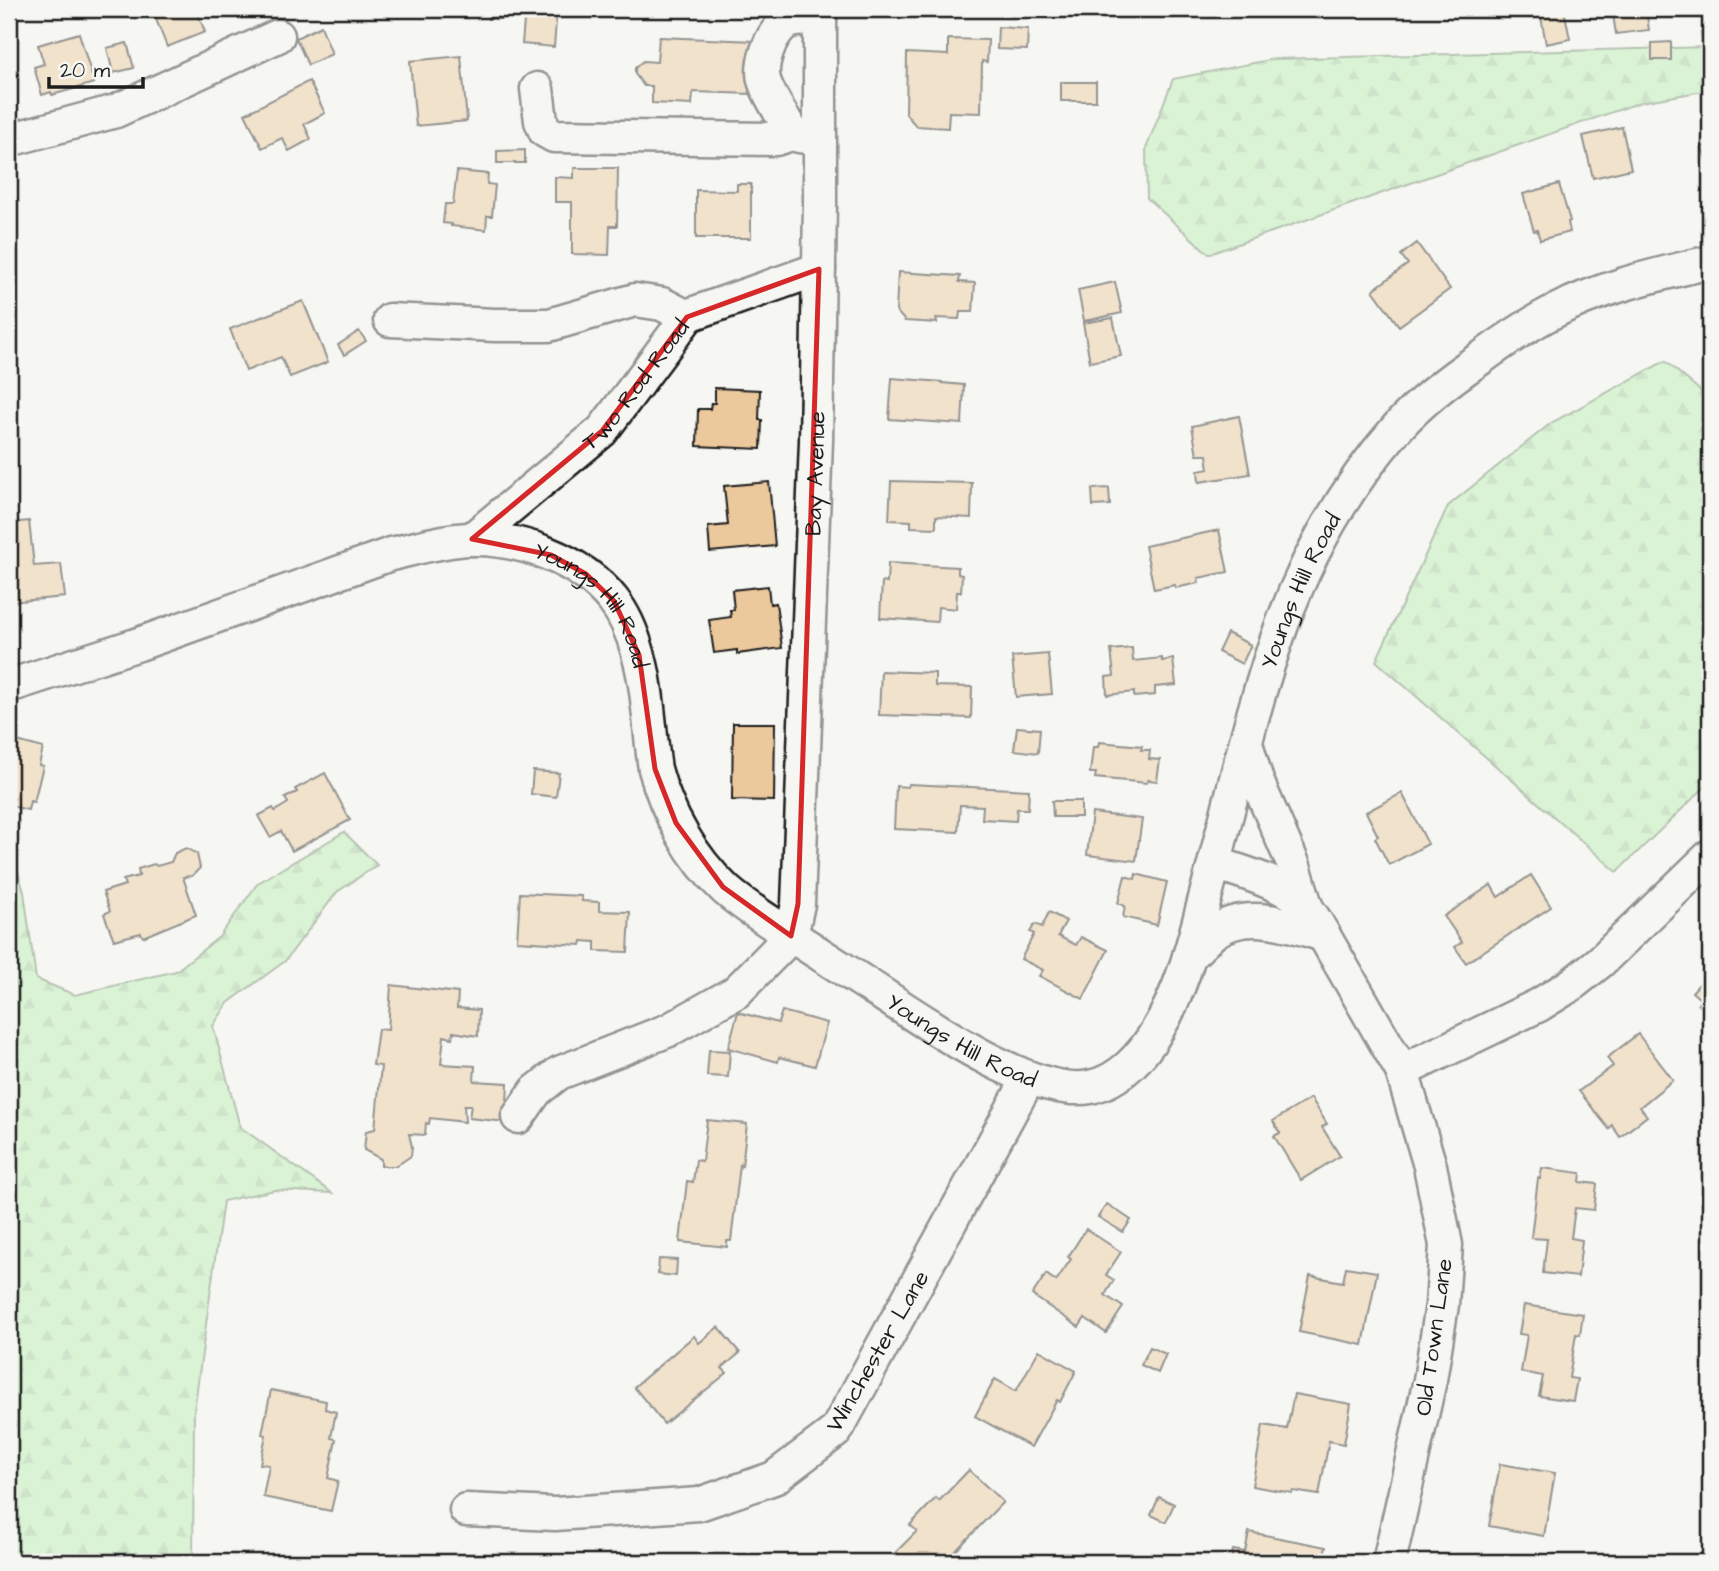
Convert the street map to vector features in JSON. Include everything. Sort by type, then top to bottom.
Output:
[{"type":"street","name":"Bay Avenue","points":[[790,936],[798,904],[816,441],[819,269],[806,136],[820,14]]},
{"type":"street","points":[[806,136],[764,82],[764,58],[772,40],[784,24],[820,14]]},
{"type":"street","points":[[9,140],[116,111],[278,36]]},
{"type":"street","points":[[537,89],[541,121],[545,131],[554,136],[776,139],[806,136]]},
{"type":"street","name":"Youngs Hill Road","points":[[9,687],[152,640],[391,554],[472,539],[511,544],[551,555],[586,574],[614,601],[624,618],[639,655],[655,769],[660,787],[676,823],[696,855],[723,887],[790,936],[978,1053],[1030,1078],[1057,1087],[1090,1087],[1129,1067],[1149,1043],[1167,1014],[1189,956],[1258,699],[1283,621],[1314,551],[1364,471],[1417,407],[1468,366],[1523,329],[1590,296],[1631,281],[1710,262]]},
{"type":"street","name":"Two Rod Road","points":[[472,539],[602,432],[688,316],[819,269]]},
{"type":"street","points":[[390,320],[549,325],[635,300],[662,304],[688,316]]},
{"type":"street","points":[[1246,742],[1257,781],[1294,866],[1307,909]]},
{"type":"street","points":[[1402,1072],[1539,1005],[1571,985],[1618,946],[1710,856]]},
{"type":"street","name":"Old Town Lane","points":[[1215,863],[1276,886],[1299,899],[1307,909],[1402,1072],[1430,1166],[1446,1245],[1442,1306],[1430,1380],[1389,1562]]},
{"type":"street","points":[[1189,956],[1213,933],[1241,921],[1273,920],[1324,935]]},
{"type":"street","points":[[519,1117],[536,1091],[559,1073],[669,1030],[736,992],[790,936]]},
{"type":"street","name":"Winchester Lane","points":[[466,1510],[555,1514],[699,1504],[774,1478],[785,1471],[836,1431],[1030,1078]]},
{"type":"highlighted area","points":[[819,269],[798,904],[791,936],[723,887],[676,823],[655,769],[639,655],[614,601],[586,574],[551,555],[472,539],[602,431],[687,317]]},
{"type":"green space","points":[[1710,47],[1710,90],[1641,102],[1209,254],[1147,198],[1146,149],[1173,79],[1274,59]]},
{"type":"green space","points":[[1665,361],[1710,399],[1710,782],[1617,872],[1376,661],[1448,506],[1551,423]]},
{"type":"green space","points":[[344,832],[377,865],[337,892],[285,961],[228,1003],[213,1026],[240,1127],[332,1193],[275,1190],[223,1201],[194,1411],[193,1562],[39,1562],[9,1557],[9,842],[24,892],[36,979],[75,995],[176,971],[219,937],[258,883]]},
{"type":"building","points":[[152,9],[196,9],[205,32],[167,47]]},
{"type":"building","points":[[489,9],[504,9],[503,19],[488,19]]},
{"type":"building","points":[[525,9],[557,9],[554,47],[522,44]]},
{"type":"building","points":[[1113,9],[1166,9],[1166,10],[1113,13]]},
{"type":"building","points":[[1564,9],[1570,39],[1546,44],[1540,11]]},
{"type":"building","points":[[1612,9],[1646,9],[1649,30],[1616,34]]},
{"type":"building","points":[[321,26],[332,54],[308,65],[296,38]]},
{"type":"building","points":[[998,27],[1028,29],[1027,50],[997,49]]},
{"type":"building","points":[[1710,32],[1710,51],[1704,51],[1701,33]]},
{"type":"building","points":[[79,33],[94,83],[52,95],[51,92],[42,95],[34,67],[44,64],[38,45]]},
{"type":"building","points":[[659,37],[755,41],[753,94],[693,92],[692,105],[652,103],[652,86],[644,86],[635,74],[635,68],[643,61],[657,62]]},
{"type":"building","points":[[948,39],[988,40],[987,62],[982,61],[981,113],[949,112],[948,128],[916,126],[906,114],[907,53],[948,55]]},
{"type":"building","points":[[1671,42],[1671,60],[1652,60],[1652,43]]},
{"type":"building","points":[[127,43],[134,68],[113,73],[107,48]]},
{"type":"building","points":[[461,56],[467,121],[416,126],[410,61]]},
{"type":"building","points":[[309,81],[325,113],[304,124],[311,139],[289,151],[282,138],[262,148],[245,114]]},
{"type":"building","points":[[1061,82],[1096,82],[1096,101],[1061,101]]},
{"type":"building","points":[[1622,127],[1631,169],[1593,178],[1583,136]]},
{"type":"building","points":[[1710,144],[1710,171],[1702,147]]},
{"type":"building","points":[[525,150],[525,163],[497,163],[497,151]]},
{"type":"building","points":[[574,168],[618,168],[617,226],[610,226],[609,255],[572,254],[572,202],[555,202],[555,177],[574,178]]},
{"type":"building","points":[[457,171],[488,174],[487,184],[495,185],[492,216],[487,216],[486,230],[443,223],[445,204],[453,204]]},
{"type":"building","points":[[737,184],[751,184],[751,238],[696,238],[696,190],[737,191]]},
{"type":"building","points":[[1559,184],[1570,221],[1570,232],[1540,240],[1537,230],[1534,231],[1523,194]]},
{"type":"building","points":[[1417,243],[1450,289],[1399,326],[1373,290],[1408,264],[1401,255]]},
{"type":"building","points":[[898,272],[960,276],[959,282],[975,283],[973,312],[960,312],[959,319],[936,318],[937,323],[905,321],[896,311]]},
{"type":"building","points":[[1115,282],[1122,313],[1084,321],[1078,290]]},
{"type":"building","points":[[303,301],[328,362],[290,377],[281,357],[246,371],[230,329]]},
{"type":"building","points":[[1113,318],[1121,356],[1090,362],[1083,323]]},
{"type":"building","points":[[359,331],[366,341],[344,355],[338,345]]},
{"type":"building","points":[[892,378],[964,385],[962,424],[889,419]]},
{"type":"building","points":[[715,388],[760,390],[761,449],[697,446],[698,409],[710,409],[711,403],[715,403]]},
{"type":"building","points":[[1239,416],[1250,474],[1199,482],[1198,471],[1209,469],[1207,455],[1197,455],[1192,426]]},
{"type":"building","points":[[891,481],[972,483],[971,518],[936,516],[936,528],[911,527],[911,521],[889,520]]},
{"type":"building","points":[[769,482],[775,546],[710,552],[708,527],[728,525],[724,486]]},
{"type":"building","points":[[1109,488],[1110,505],[1093,506],[1092,489]]},
{"type":"building","points":[[29,521],[34,566],[61,564],[65,597],[9,602],[9,523]]},
{"type":"building","points":[[1219,530],[1228,572],[1198,578],[1199,583],[1154,589],[1145,546]]},
{"type":"building","points":[[888,563],[958,567],[958,574],[962,575],[956,609],[938,607],[937,622],[880,618],[882,582],[887,583]]},
{"type":"building","points":[[768,586],[770,604],[776,603],[782,648],[737,654],[737,650],[714,653],[709,620],[731,617],[730,610],[734,610],[732,590]]},
{"type":"building","points":[[1227,633],[1251,645],[1242,664],[1218,652]]},
{"type":"building","points":[[1132,648],[1133,661],[1173,659],[1176,685],[1155,687],[1155,695],[1134,697],[1134,692],[1107,695],[1106,677],[1114,676],[1111,650]]},
{"type":"building","points":[[1048,654],[1052,694],[1016,697],[1012,657]]},
{"type":"building","points":[[881,671],[935,673],[935,686],[972,687],[971,718],[879,715]]},
{"type":"building","points":[[733,723],[775,723],[774,801],[732,800]]},
{"type":"building","points":[[1017,727],[1040,729],[1038,753],[1014,750]]},
{"type":"building","points":[[17,741],[43,748],[39,765],[43,766],[34,802],[30,801],[28,810],[11,806],[14,798],[9,796],[9,759],[12,760]]},
{"type":"building","points":[[1099,742],[1142,746],[1141,750],[1150,750],[1149,759],[1160,760],[1157,781],[1148,780],[1147,783],[1095,778],[1096,773],[1090,773],[1093,747],[1098,747]]},
{"type":"building","points":[[533,771],[559,773],[556,797],[531,794]]},
{"type":"building","points":[[325,773],[350,820],[292,851],[281,831],[270,837],[258,816],[273,808],[275,811],[288,803],[285,798],[297,792],[295,789]]},
{"type":"building","points":[[909,784],[1029,790],[1028,809],[1017,809],[1016,821],[982,819],[983,806],[960,805],[958,832],[894,829],[896,786],[908,787]]},
{"type":"building","points":[[1402,793],[1428,844],[1389,865],[1366,812]]},
{"type":"building","points":[[1052,801],[1081,801],[1081,817],[1053,817]]},
{"type":"building","points":[[1092,813],[1142,819],[1136,861],[1087,855]]},
{"type":"building","points":[[186,848],[197,854],[200,868],[192,876],[183,877],[196,915],[143,937],[141,933],[114,940],[104,914],[110,911],[103,892],[125,885],[123,880],[139,876],[138,869],[171,862],[175,853]]},
{"type":"building","points":[[1136,874],[1167,882],[1157,925],[1123,917],[1125,906],[1118,903],[1125,876],[1135,879]]},
{"type":"building","points":[[1531,875],[1551,907],[1466,963],[1455,947],[1462,942],[1444,916],[1491,885],[1498,897]]},
{"type":"building","points":[[520,893],[581,896],[582,901],[599,902],[599,911],[630,912],[628,952],[595,951],[595,942],[582,941],[581,945],[517,941]]},
{"type":"building","points":[[1049,912],[1066,921],[1058,936],[1076,945],[1081,937],[1108,950],[1083,999],[1039,976],[1043,970],[1021,959],[1034,934],[1030,932],[1035,924],[1042,927]]},
{"type":"building","points":[[1710,972],[1710,1016],[1698,1004],[1701,1000],[1692,992]]},
{"type":"building","points":[[391,985],[458,993],[457,1008],[479,1010],[478,1036],[453,1032],[452,1038],[444,1036],[441,1064],[475,1066],[474,1081],[508,1083],[506,1122],[469,1118],[471,1105],[464,1105],[465,1122],[430,1118],[429,1124],[426,1123],[425,1135],[409,1134],[411,1156],[396,1166],[381,1166],[381,1159],[364,1150],[366,1131],[375,1129],[381,1066],[373,1065],[378,1029],[388,1030]]},
{"type":"building","points":[[782,1011],[827,1023],[815,1066],[779,1057],[778,1062],[728,1048],[738,1012],[778,1023]]},
{"type":"building","points":[[1638,1034],[1673,1080],[1640,1107],[1647,1116],[1620,1137],[1612,1125],[1609,1129],[1579,1091],[1613,1066],[1607,1058]]},
{"type":"building","points":[[709,1050],[730,1051],[728,1077],[707,1076]]},
{"type":"building","points":[[1311,1098],[1327,1124],[1322,1127],[1340,1156],[1301,1180],[1274,1136],[1280,1133],[1273,1121]]},
{"type":"building","points":[[707,1120],[747,1124],[731,1241],[727,1241],[727,1247],[680,1242],[687,1181],[693,1182],[696,1160],[702,1161]]},
{"type":"building","points":[[1542,1168],[1581,1173],[1580,1182],[1597,1184],[1594,1210],[1575,1208],[1571,1238],[1582,1240],[1578,1277],[1543,1273],[1547,1239],[1531,1238],[1538,1178],[1540,1179]]},
{"type":"building","points":[[1107,1204],[1131,1220],[1123,1232],[1098,1217]]},
{"type":"building","points":[[1086,1229],[1121,1252],[1106,1275],[1114,1280],[1105,1295],[1123,1307],[1106,1333],[1085,1318],[1079,1327],[1032,1295],[1046,1274],[1056,1281]]},
{"type":"building","points":[[659,1259],[677,1260],[676,1276],[658,1274]]},
{"type":"building","points":[[1346,1267],[1377,1272],[1363,1345],[1299,1332],[1310,1276],[1343,1282]]},
{"type":"building","points":[[1524,1305],[1583,1314],[1580,1335],[1576,1334],[1569,1378],[1577,1379],[1573,1401],[1539,1396],[1543,1376],[1521,1372],[1527,1335],[1519,1334]]},
{"type":"building","points":[[718,1327],[740,1353],[722,1368],[727,1373],[664,1424],[634,1387],[694,1336],[699,1343]]},
{"type":"building","points":[[1150,1347],[1166,1354],[1158,1373],[1141,1365]]},
{"type":"building","points":[[1039,1350],[1076,1371],[1031,1447],[975,1416],[995,1379],[1016,1391]]},
{"type":"building","points":[[271,1390],[326,1401],[325,1409],[336,1412],[331,1438],[336,1439],[328,1478],[338,1481],[331,1511],[263,1497],[269,1465],[260,1464],[266,1435],[262,1434]]},
{"type":"building","points":[[1294,1394],[1351,1404],[1344,1444],[1329,1441],[1319,1495],[1252,1486],[1263,1425],[1287,1429]]},
{"type":"building","points":[[1500,1464],[1555,1473],[1544,1536],[1489,1526]]},
{"type":"building","points":[[969,1470],[1003,1502],[946,1561],[943,1558],[939,1562],[907,1562],[896,1552],[917,1531],[910,1525],[936,1498],[939,1501]]},
{"type":"building","points":[[1159,1497],[1174,1504],[1166,1522],[1151,1515]]},
{"type":"building","points":[[1249,1532],[1326,1547],[1322,1562],[1231,1562],[1233,1550],[1245,1552]]}]
